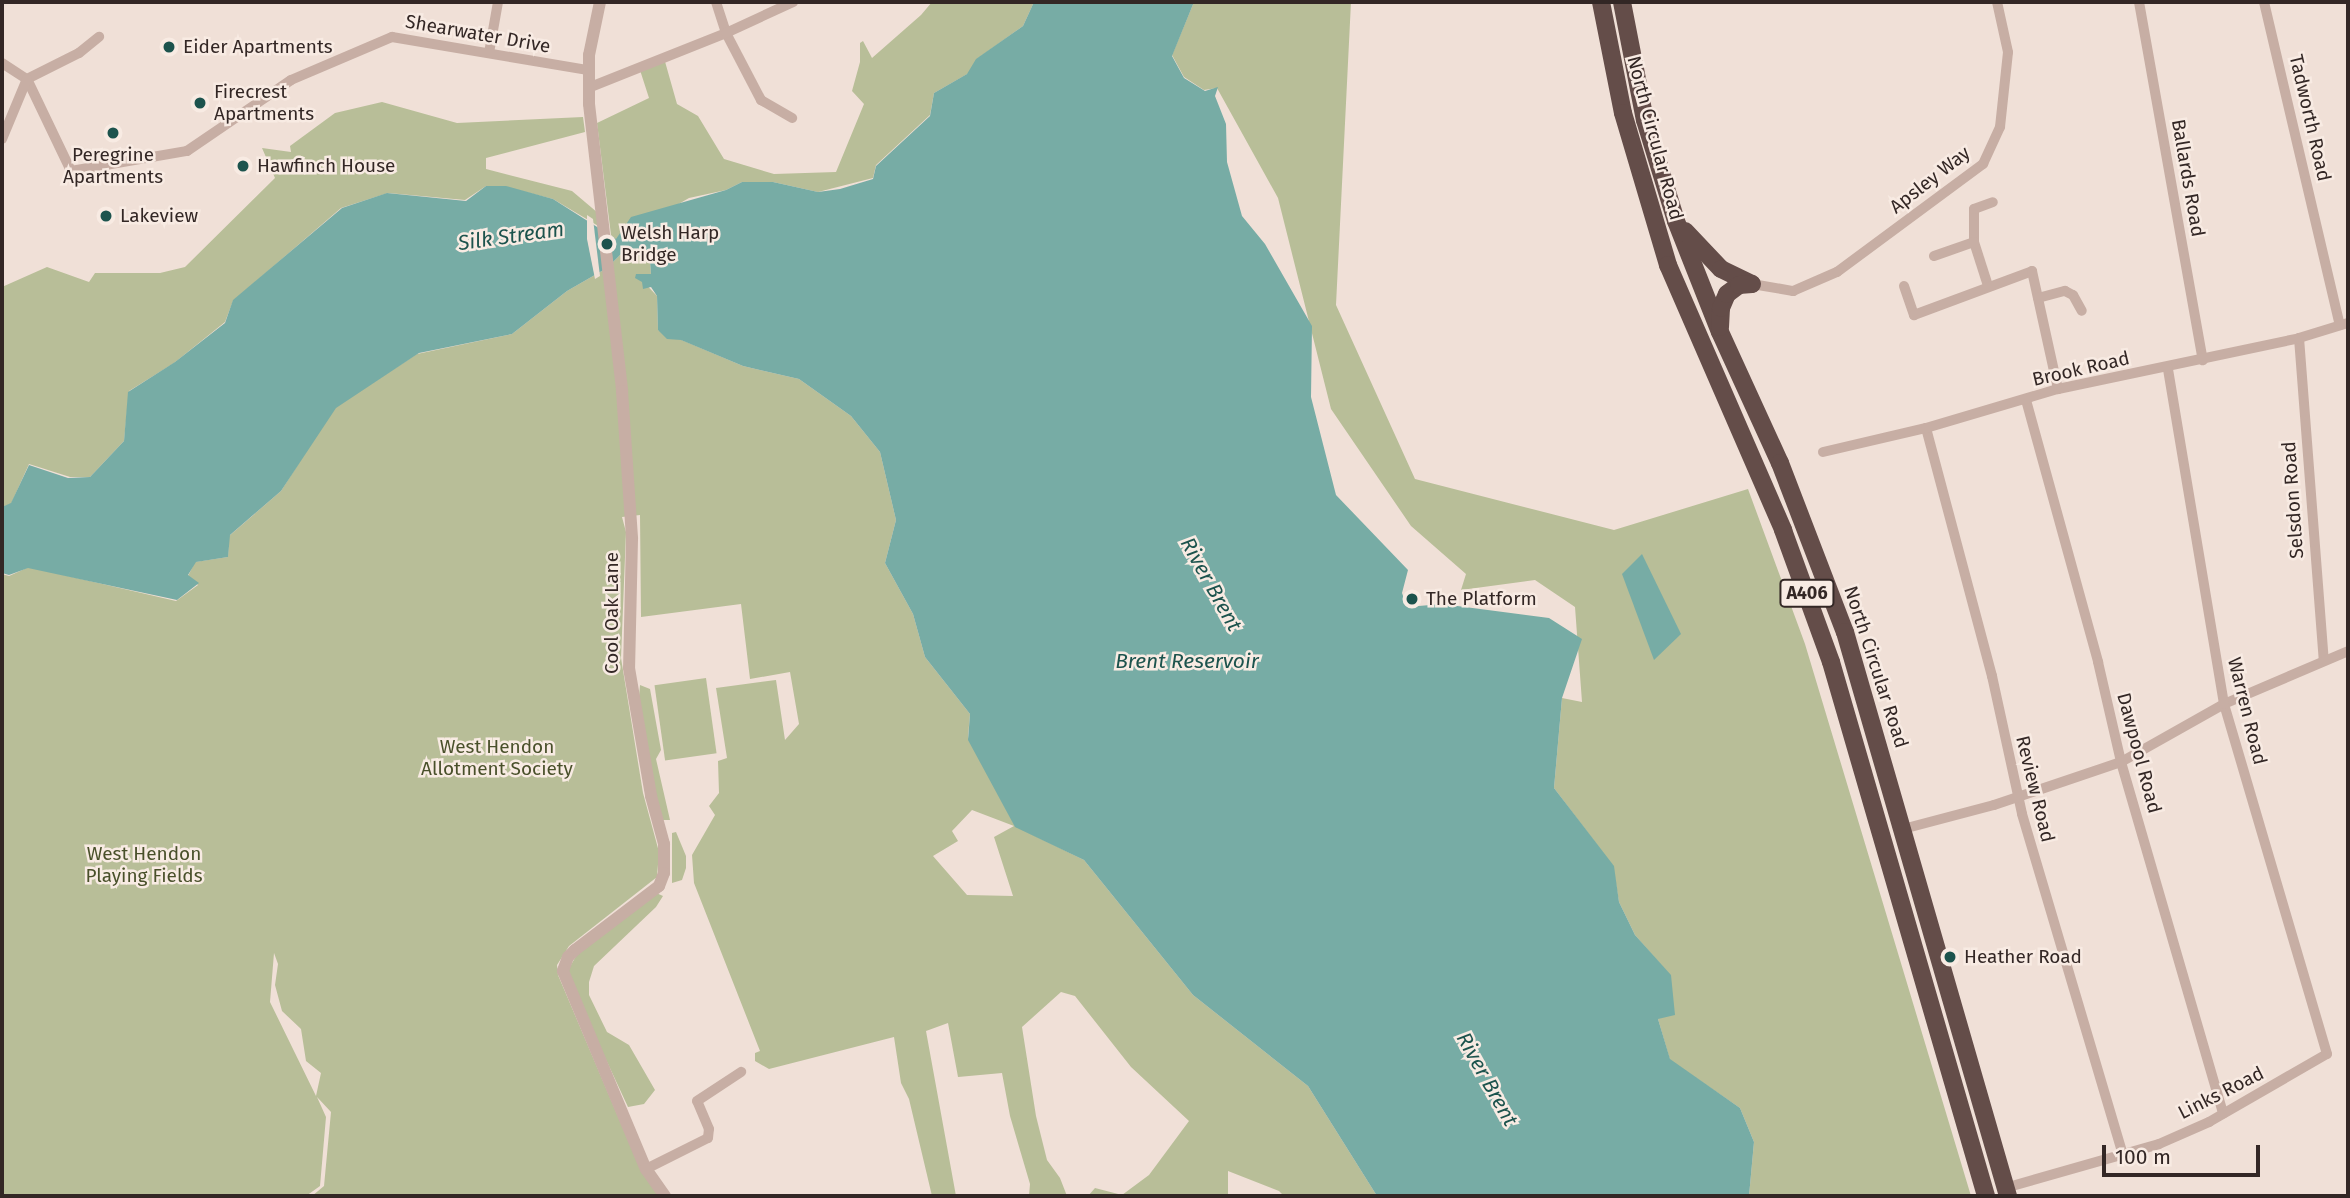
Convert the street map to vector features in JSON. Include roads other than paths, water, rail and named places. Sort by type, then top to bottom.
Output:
[{"type":"highway","name":"North Circular Road","points":[[1601,2],[1623,113],[1668,265],[1783,530],[1831,662],[1986,1196]]},
{"type":"highway","name":"North Circular Road","points":[[1623,4],[1645,120],[1676,221],[1720,331],[1780,463],[1849,646],[2006,1192]]},
{"type":"highway","points":[[1676,221],[1721,270],[1752,284]]},
{"type":"highway","points":[[1720,331],[1721,308],[1727,294],[1740,285],[1752,284]]},
{"type":"street","points":[[489,53],[498,2]]},
{"type":"street","name":"Cool Oak Lane","points":[[600,2],[591,40],[588,70],[622,391],[632,539],[629,668],[651,796],[664,844],[664,873],[659,886],[575,950],[568,957],[563,971],[646,1170],[665,1196]]},
{"type":"street","points":[[716,2],[726,33],[761,100],[792,118]]},
{"type":"street","points":[[589,88],[726,33],[793,2]]},
{"type":"street","name":"Apsley Way","points":[[1752,284],[1793,291],[1837,272],[1983,164],[2000,127],[2008,52],[1997,2]]},
{"type":"street","name":"Ballards Road","points":[[2139,2],[2203,360]]},
{"type":"street","name":"Tadworth Road","points":[[2264,2],[2344,324]]},
{"type":"street","points":[[2,139],[27,79],[79,53],[99,37]]},
{"type":"street","name":"Shearwater Drive","points":[[27,79],[71,172],[187,151],[291,80],[392,37],[588,70]]},
{"type":"street","points":[[2,63],[27,79]]},
{"type":"street","points":[[1987,286],[1974,242],[1974,209],[1993,202]]},
{"type":"street","points":[[1934,256],[1974,242]]},
{"type":"street","points":[[1904,286],[1914,315],[2032,271],[2059,389]]},
{"type":"street","points":[[2038,298],[2065,290],[2073,295],[2082,311]]},
{"type":"street","name":"Brook Road","points":[[1822,452],[1926,428],[2059,389],[2300,338],[2344,324]]},
{"type":"street","name":"Selsdon Road","points":[[2300,338],[2324,660]]},
{"type":"street","name":"Warren Road","points":[[2168,368],[2224,704],[2327,1054]]},
{"type":"street","name":"Dawpool Road","points":[[2026,400],[2098,662],[2121,762],[2223,1113]]},
{"type":"street","name":"Review Road","points":[[1926,428],[1992,676],[2017,796],[2123,1155]]},
{"type":"street","points":[[1903,829],[1994,805],[2121,762],[2224,704],[2348,651]]},
{"type":"street","name":"Links Road","points":[[2006,1192],[2159,1143],[2223,1113],[2327,1054]]},
{"type":"street","points":[[646,1170],[708,1138],[709,1129],[697,1101],[741,1072]]},
{"type":"water","name":"Brent Reservoir","points":[[1034,2],[1194,2],[1172,56],[1184,78],[1205,91],[1218,87],[1215,96],[1226,124],[1227,162],[1242,216],[1265,244],[1312,326],[1311,397],[1336,495],[1408,570],[1402,593],[1407,607],[1442,604],[1549,618],[1582,639],[1562,698],[1554,788],[1614,866],[1619,902],[1635,935],[1671,975],[1675,1015],[1658,1019],[1670,1059],[1740,1108],[1754,1142],[1749,1196],[1377,1196],[1308,1086],[1193,995],[1084,860],[1015,827],[968,740],[970,714],[925,657],[913,614],[885,563],[896,520],[880,452],[851,416],[799,379],[743,366],[681,340],[667,339],[658,330],[657,296],[651,287],[643,289],[642,282],[635,278],[636,274],[651,274],[650,261],[626,249],[607,268],[567,291],[512,334],[419,353],[336,408],[281,491],[230,535],[228,557],[196,562],[188,575],[199,583],[177,600],[28,568],[9,575],[2,573],[2,507],[11,503],[29,465],[68,478],[90,477],[124,441],[128,392],[175,362],[225,323],[233,300],[342,208],[387,193],[466,201],[486,186],[506,186],[553,199],[616,239],[631,217],[726,190],[742,182],[773,182],[818,192],[840,189],[873,179],[876,166],[930,116],[934,93],[967,74],[976,59],[1023,26]]},
{"type":"water","points":[[1642,554],[1681,634],[1654,660],[1622,574]]},
{"type":"place","name":"Eider Apartments","points":[[169,47]]},
{"type":"place","name":"Firecrest Apartments","points":[[200,103]]},
{"type":"place","name":"Peregrine Apartments","points":[[113,133]]},
{"type":"place","name":"Hawfinch House","points":[[243,166]]},
{"type":"place","name":"Lakeview","points":[[106,216]]},
{"type":"place","name":"Welsh Harp Bridge","points":[[607,244]]},
{"type":"place","name":"The Platform","points":[[1412,599]]},
{"type":"place","name":"Heather Road","points":[[1950,957]]},
{"type":"water label","name":"Silk Stream","points":[[511,236]]},
{"type":"water label","name":"River Brent","points":[[1211,584]]},
{"type":"water label","name":"River Brent","points":[[1487,1079]]},
{"type":"park label","name":"West Hendon Allotment Society","points":[[497,758]]},
{"type":"park label","name":"West Hendon Playing Fields","points":[[144,865]]}]
